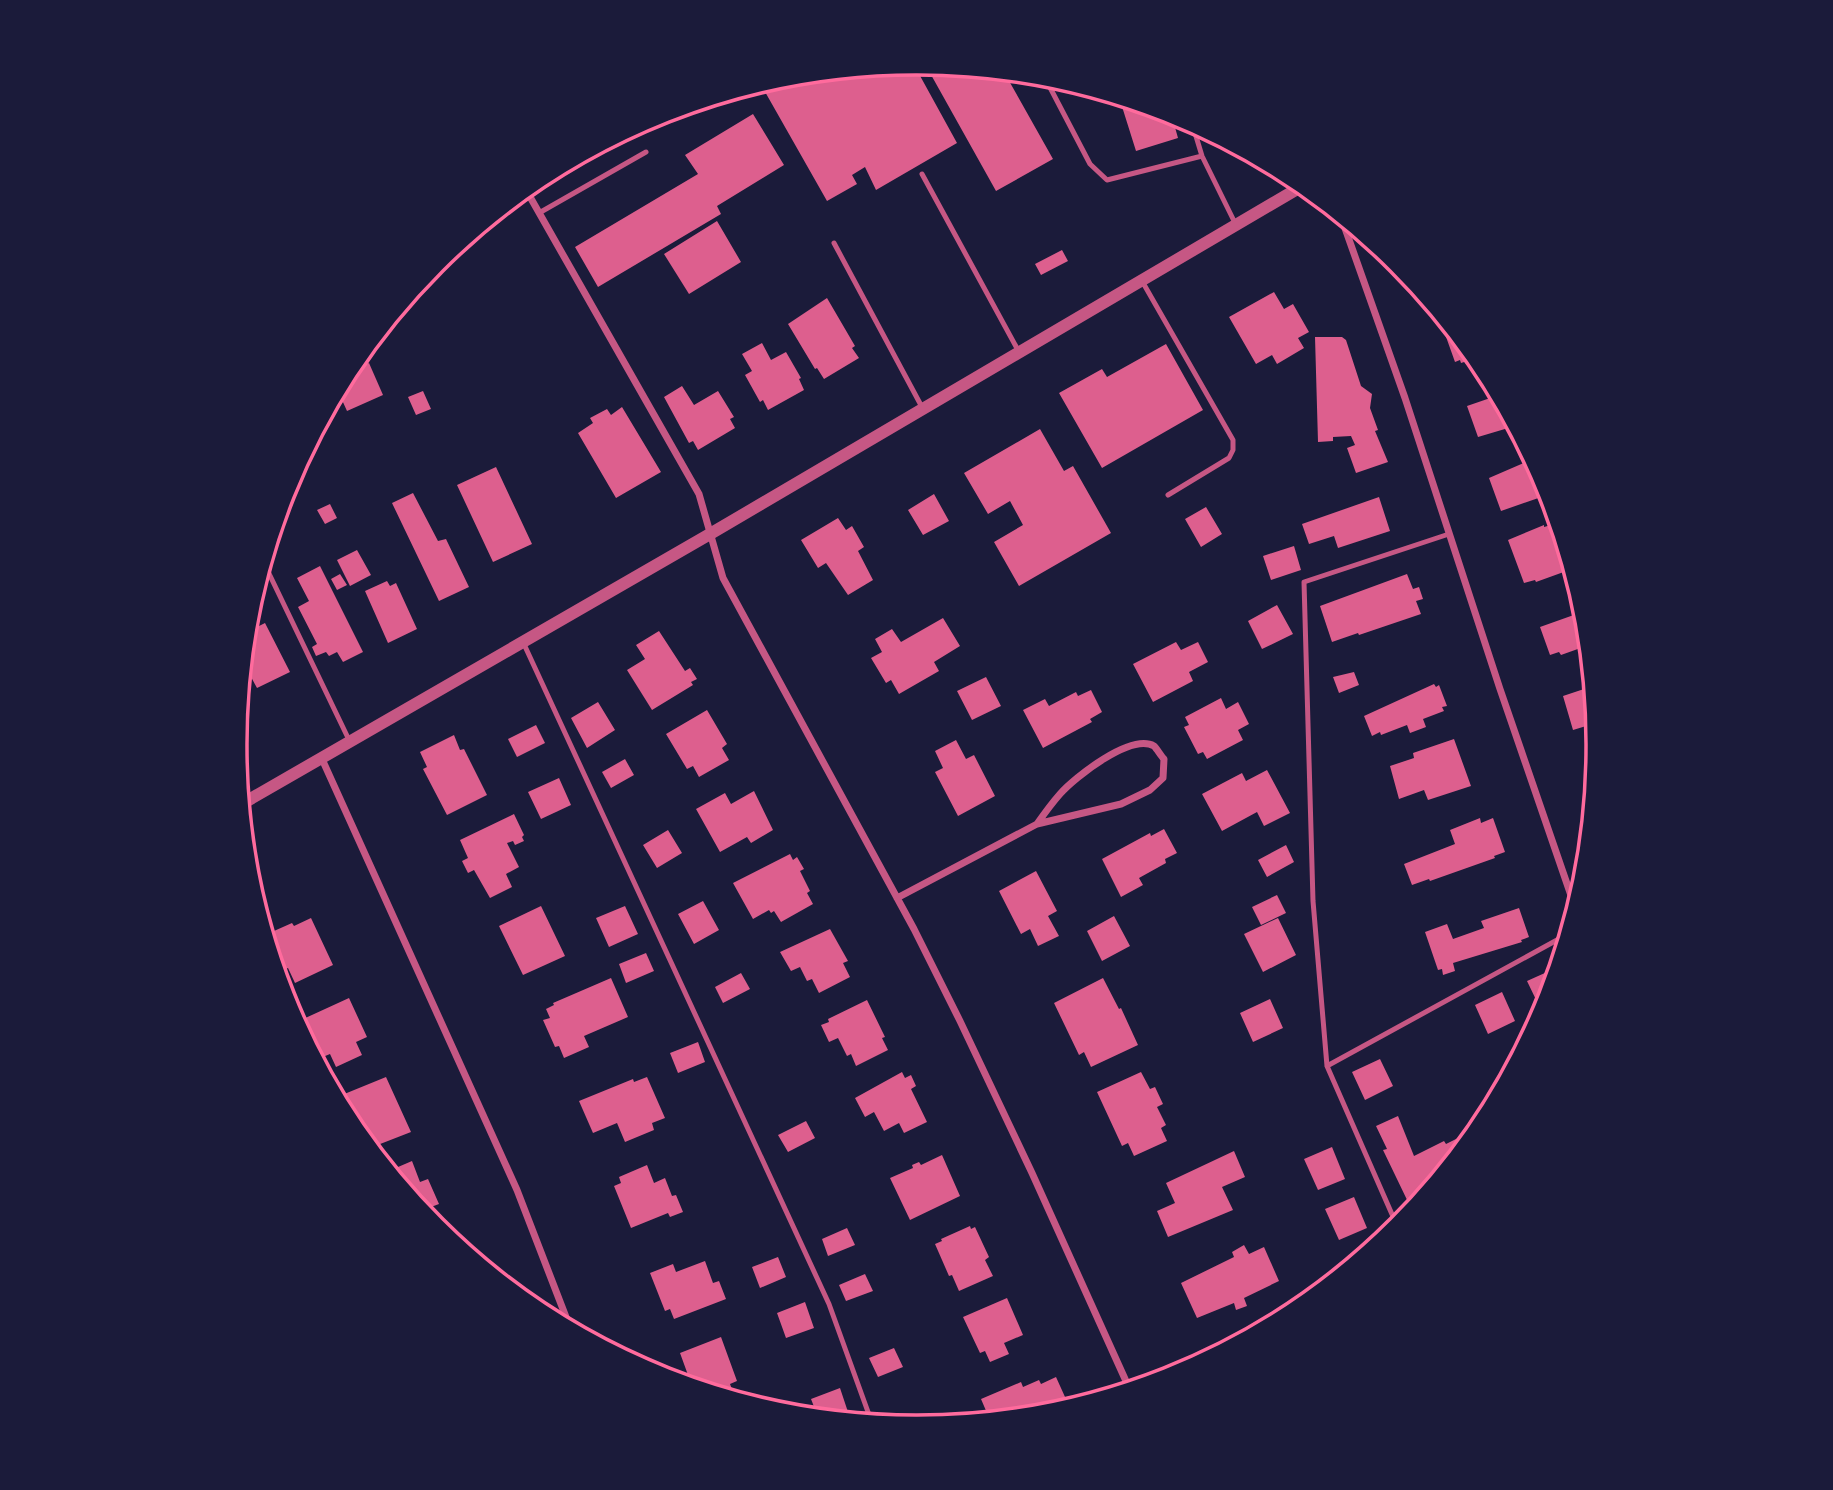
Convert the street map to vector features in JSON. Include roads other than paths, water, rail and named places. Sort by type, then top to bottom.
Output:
[{"type":"street","points":[[249,800],[710,534],[1293,191]]},
{"type":"street","points":[[531,198],[699,494],[723,578],[897,898],[960,1021],[1126,1381]]},
{"type":"street","points":[[1346,232],[1405,398],[1569,891]]},
{"type":"street","points":[[897,898],[1037,824],[1122,804],[1150,790],[1163,778],[1164,759],[1153,746],[1136,743],[1116,752],[1060,793],[1037,824]]},
{"type":"street","points":[[322,759],[517,1190],[565,1315]]},
{"type":"lane","points":[[1051,89],[1090,164],[1107,180],[1202,156]]},
{"type":"lane","points":[[1196,136],[1202,156],[1236,225]]},
{"type":"lane","points":[[539,213],[646,152]]},
{"type":"lane","points":[[922,174],[1019,352]]},
{"type":"lane","points":[[834,243],[923,409]]},
{"type":"lane","points":[[1142,281],[1233,440],[1233,450],[1229,458],[1168,495]]},
{"type":"lane","points":[[1393,1216],[1327,1066],[1313,901],[1304,582],[1449,534]]},
{"type":"lane","points":[[269,574],[351,742]]},
{"type":"lane","points":[[523,642],[829,1304],[868,1413]]},
{"type":"lane","points":[[1327,1066],[1556,941]]}]
